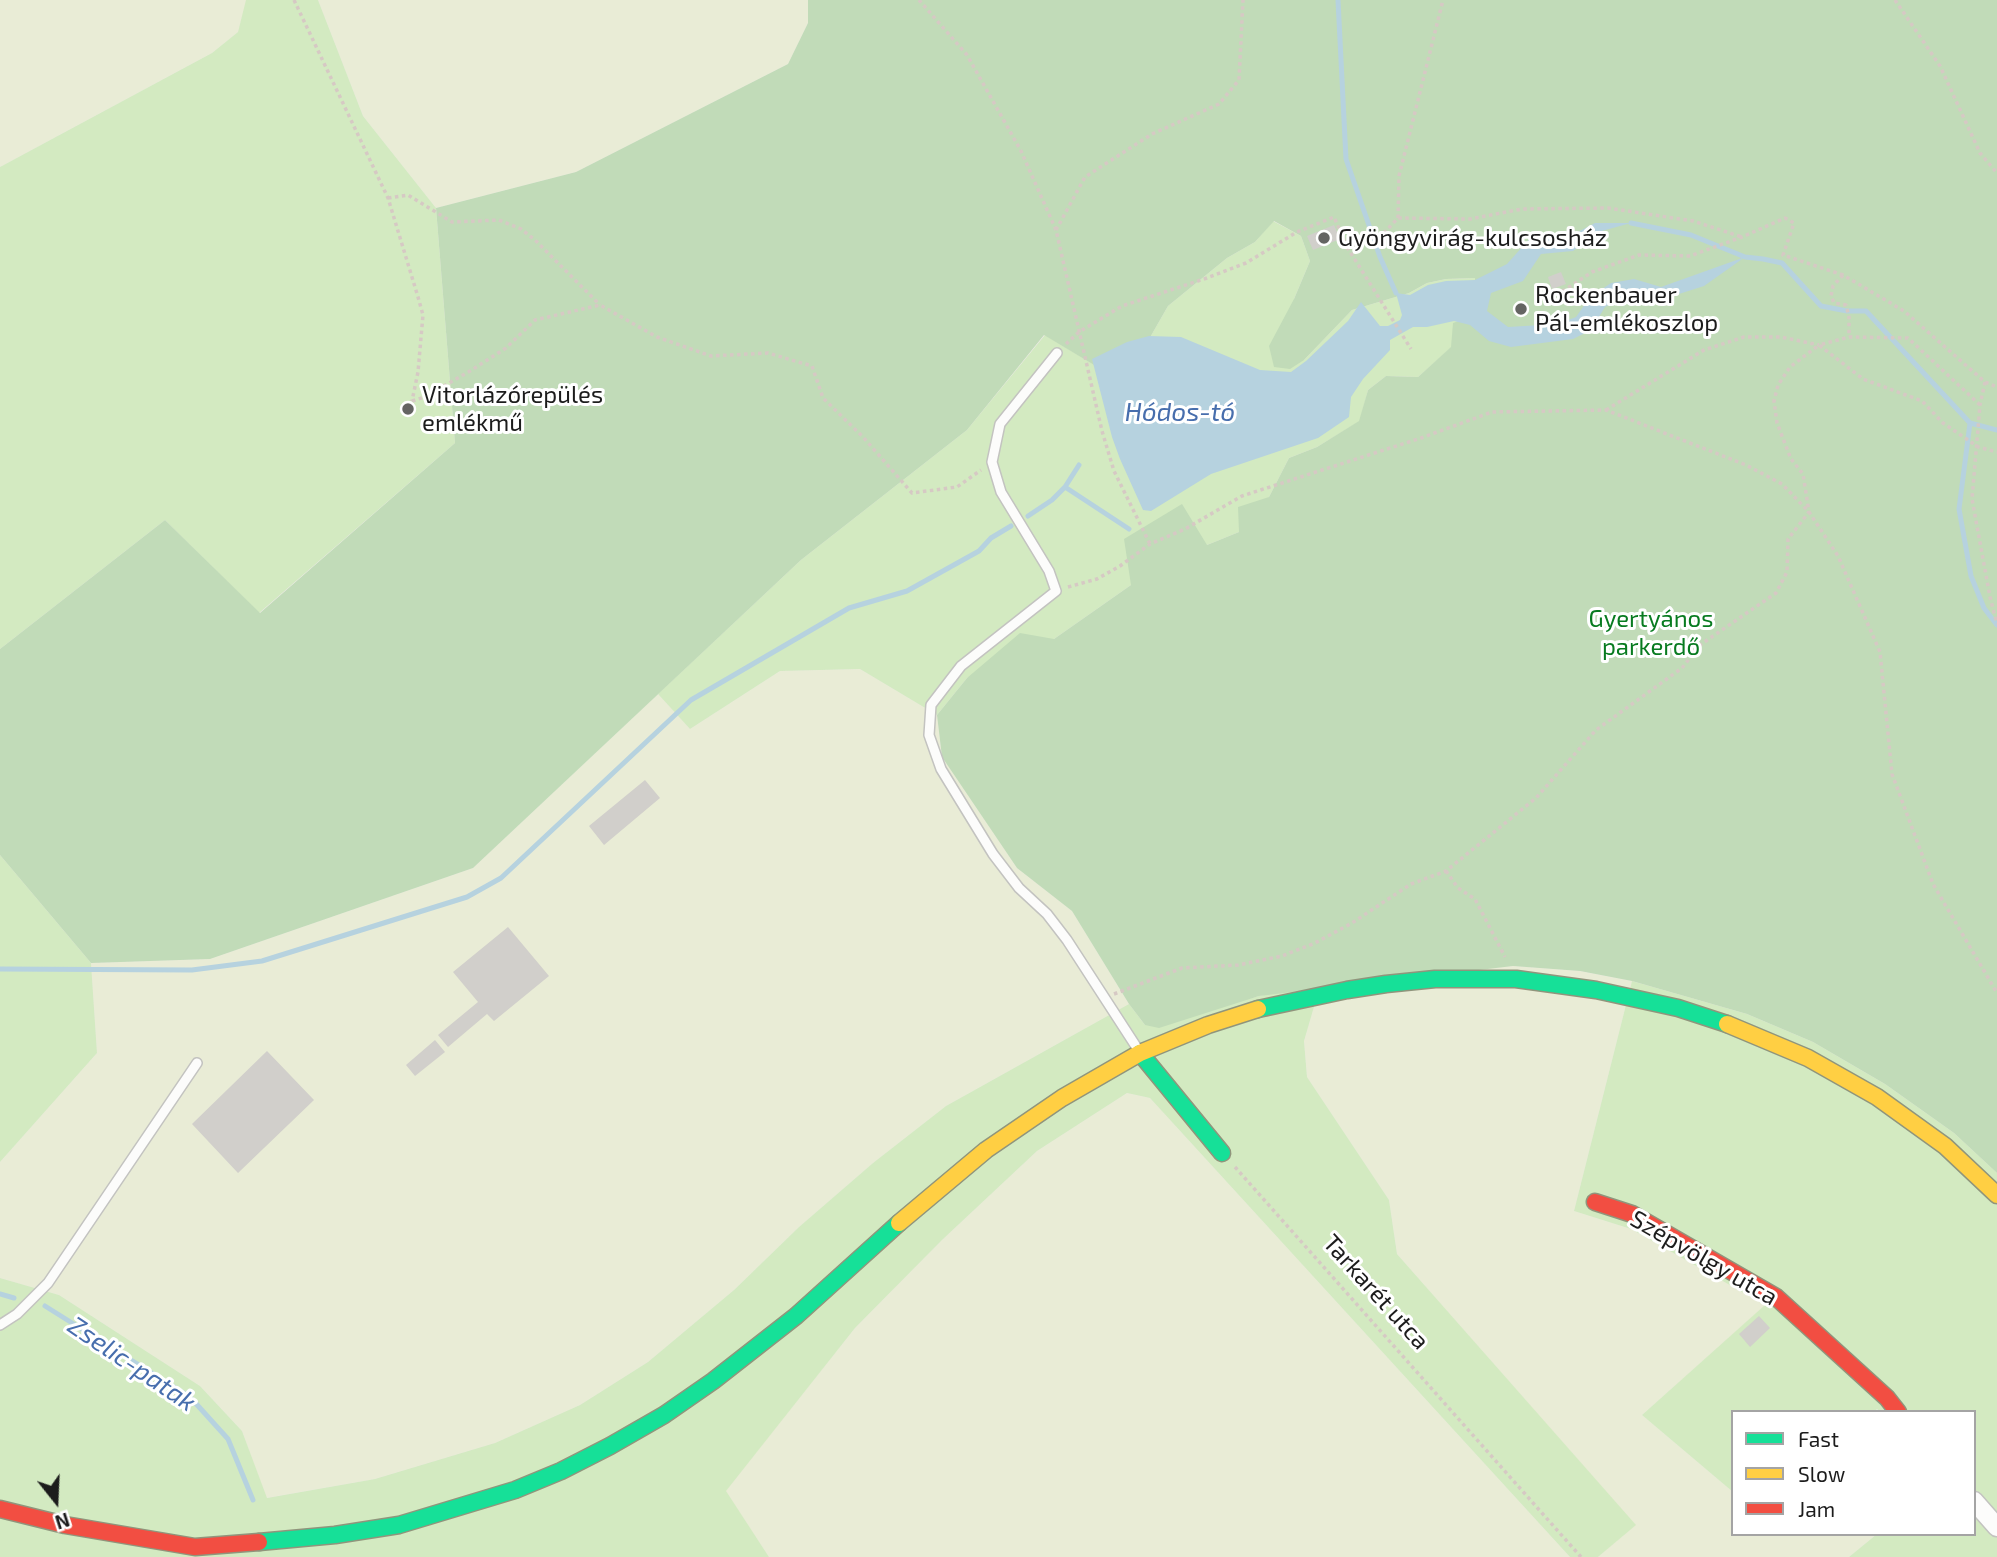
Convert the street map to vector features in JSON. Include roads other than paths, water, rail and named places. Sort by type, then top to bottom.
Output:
[{"type":"main road","points":[[0,1510],[65,1525],[195,1547],[335,1535],[399,1525],[515,1490],[610,1446],[664,1415],[713,1381],[796,1316],[913,1210],[986,1150],[1062,1098],[1140,1053],[1208,1025],[1261,1008],[1347,990],[1435,979],[1516,979],[1596,990],[1678,1008],[1742,1029],[1808,1058],[1877,1097],[1945,1146],[1997,1195]]},
{"type":"main road","points":[[1140,1053],[1222,1153]]},
{"type":"main road","name":"Szépvölgy utca","points":[[1594,1202],[1632,1214],[1776,1297],[1887,1398],[1896,1410]]},
{"type":"street","points":[[1976,1503],[1997,1527]]},
{"type":"lane","points":[[1057,354],[1000,424],[992,462],[1001,492],[1049,571],[1056,591],[961,666],[931,705],[929,735],[941,769],[993,854],[1019,888],[1047,914],[1067,940],[1140,1053]]},
{"type":"lane","points":[[0,1325],[17,1314],[48,1283],[197,1063]]},
{"type":"water","name":"Hódos-tó","points":[[1595,223],[1631,223],[1598,232],[1573,251],[1541,254],[1523,281],[1491,293],[1487,311],[1508,327],[1558,324],[1576,317],[1590,297],[1611,283],[1634,279],[1661,287],[1745,257],[1704,286],[1660,300],[1629,295],[1605,307],[1591,330],[1573,339],[1511,347],[1489,341],[1470,325],[1454,321],[1413,327],[1390,340],[1390,350],[1363,379],[1351,397],[1349,417],[1318,438],[1211,474],[1151,511],[1143,510],[1112,437],[1092,359],[1127,342],[1149,336],[1181,337],[1260,370],[1291,372],[1348,321],[1361,302],[1380,326],[1388,326],[1400,320],[1402,315],[1396,293],[1410,295],[1428,285],[1475,280],[1507,264],[1532,236],[1568,237]]},
{"type":"waterway","points":[[1338,0],[1346,159],[1380,257],[1396,293]]},
{"type":"waterway","points":[[1631,223],[1691,235],[1745,257],[1782,263],[1821,306],[1866,311],[1970,423],[1997,430]]},
{"type":"waterway","points":[[1970,423],[1959,509],[1971,576],[1984,608],[1997,625]]},
{"type":"waterway","points":[[1028,516],[1052,500],[1065,487],[1079,465]]},
{"type":"waterway","points":[[1065,487],[1129,529]]},
{"type":"waterway","points":[[0,969],[192,970],[262,961],[467,897],[501,878],[691,700],[849,608],[907,591],[979,551],[991,538],[1011,526]]},
{"type":"waterway","name":"Zselic-patak","points":[[0,1294],[14,1298]]},
{"type":"waterway","name":"Zselic-patak","points":[[45,1306],[190,1397],[228,1439],[253,1500]]},
{"type":"place","name":"Gyöngyvirág-kulcsosház","points":[[1324,238]]},
{"type":"place","name":"Rockenbauer Pál-emlékoszlop","points":[[1521,309]]},
{"type":"place","name":"Vitorlázórepülés emlékmű","points":[[408,409]]},
{"type":"park label","name":"Gyertyános parkerdő","points":[[1651,633]]}]
